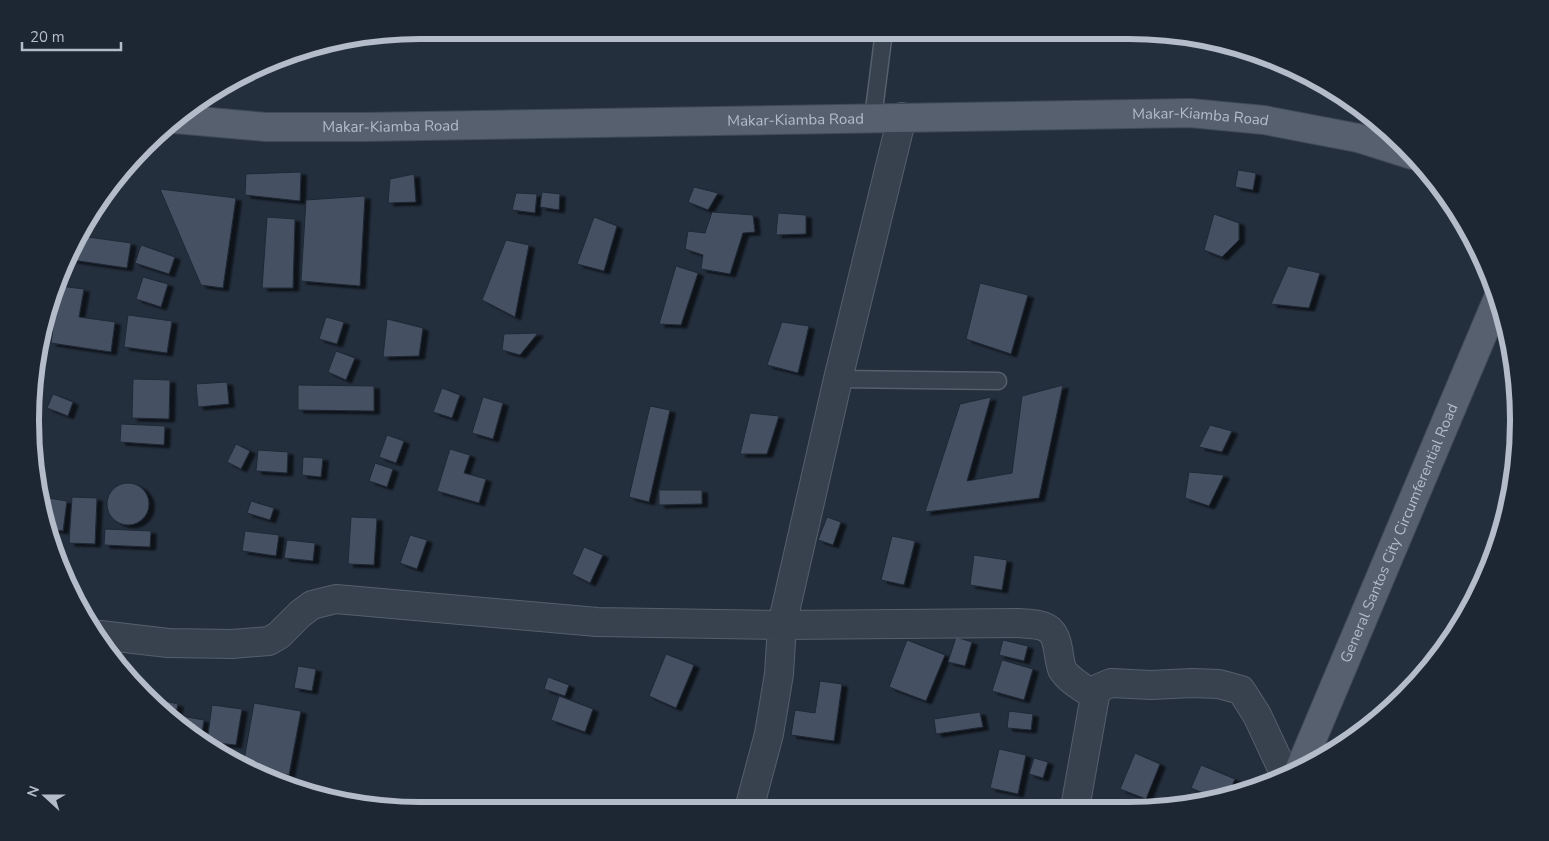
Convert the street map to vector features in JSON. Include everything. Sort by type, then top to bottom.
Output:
[{"type":"main road","name":"Makar-Kiamba Road","points":[[186,120],[266,127],[366,127],[1190,113],[1264,120],[1358,138],[1397,150]]},
{"type":"main road","name":"General Santos City Circumferential Road","points":[[1304,759],[1493,309]]},
{"type":"street","points":[[751,802],[768,734],[779,674],[782,626],[838,379],[902,117]]},
{"type":"street","points":[[105,636],[168,643],[232,644],[269,641],[279,635],[312,605],[336,599],[597,622],[782,626],[999,622],[1044,626],[1055,635],[1062,669],[1074,681],[1095,696]]},
{"type":"street","points":[[1076,802],[1086,736],[1095,696],[1099,688],[1111,683],[1150,685],[1219,684],[1241,690],[1257,715],[1282,770]]},
{"type":"lane","points":[[873,118],[883,39]]},
{"type":"lane","points":[[838,379],[998,381]]},
{"type":"building","points":[[1238,170],[1256,173],[1253,190],[1235,187]]},
{"type":"building","points":[[301,172],[300,201],[245,195],[246,174]]},
{"type":"building","points":[[414,174],[416,202],[388,203],[390,179]]},
{"type":"building","points":[[694,187],[718,193],[708,210],[688,202]]},
{"type":"building","points":[[160,189],[236,198],[223,288],[201,285]]},
{"type":"building","points":[[542,192],[560,194],[559,210],[540,207]]},
{"type":"building","points":[[516,193],[537,194],[535,213],[512,210]]},
{"type":"building","points":[[365,196],[360,286],[301,281],[306,200]]},
{"type":"building","points":[[712,212],[753,215],[755,232],[743,233],[730,274],[701,269],[703,255],[685,249],[688,231],[705,233]]},
{"type":"building","points":[[778,213],[806,215],[806,234],[776,235]]},
{"type":"building","points":[[1214,214],[1239,223],[1239,240],[1222,257],[1204,250]]},
{"type":"building","points":[[267,217],[295,219],[293,288],[262,288]]},
{"type":"building","points":[[594,217],[617,226],[604,271],[577,264]]},
{"type":"building","points":[[86,237],[131,243],[127,268],[74,260]]},
{"type":"building","points":[[506,240],[529,245],[515,317],[482,300]]},
{"type":"building","points":[[141,245],[175,257],[169,274],[135,263]]},
{"type":"building","points":[[676,266],[698,273],[681,325],[659,324]]},
{"type":"building","points":[[1288,266],[1320,273],[1309,308],[1271,304]]},
{"type":"building","points":[[143,277],[168,284],[161,307],[136,299]]},
{"type":"building","points":[[980,283],[1028,295],[1011,354],[966,339]]},
{"type":"building","points":[[63,287],[84,289],[79,317],[115,322],[111,352],[51,343],[56,309]]},
{"type":"building","points":[[128,315],[172,321],[167,353],[124,347]]},
{"type":"building","points":[[326,317],[344,322],[337,344],[319,339]]},
{"type":"building","points":[[387,319],[423,328],[419,356],[383,357]]},
{"type":"building","points":[[782,322],[809,326],[798,373],[767,365]]},
{"type":"building","points":[[538,333],[520,355],[502,350],[504,334]]},
{"type":"building","points":[[336,351],[355,358],[346,380],[328,372]]},
{"type":"building","points":[[133,379],[170,380],[169,419],[132,418]]},
{"type":"building","points":[[227,382],[229,404],[198,407],[196,384]]},
{"type":"building","points":[[298,385],[374,386],[374,411],[298,410]]},
{"type":"building","points":[[1063,385],[1039,498],[925,512],[960,404],[991,397],[967,481],[1012,473],[1022,396]]},
{"type":"building","points":[[442,388],[460,395],[452,418],[433,412]]},
{"type":"building","points":[[53,394],[73,402],[68,416],[47,408]]},
{"type":"building","points":[[483,397],[503,403],[493,439],[472,433]]},
{"type":"building","points":[[650,406],[670,410],[649,502],[629,497]]},
{"type":"building","points":[[750,413],[779,416],[767,454],[740,454]]},
{"type":"building","points":[[121,424],[165,426],[164,445],[120,442]]},
{"type":"building","points":[[1210,425],[1232,431],[1222,452],[1199,447]]},
{"type":"building","points":[[387,435],[404,441],[396,463],[379,457]]},
{"type":"building","points":[[236,444],[250,451],[241,469],[227,462]]},
{"type":"building","points":[[450,449],[470,455],[464,473],[486,479],[479,503],[437,491]]},
{"type":"building","points":[[258,450],[288,452],[287,473],[256,471]]},
{"type":"building","points":[[303,457],[323,458],[321,477],[302,475]]},
{"type":"building","points":[[375,463],[393,469],[387,487],[369,481]]},
{"type":"building","points":[[1189,472],[1224,475],[1209,506],[1185,498]]},
{"type":"building","points":[[128,483],[143,489],[149,504],[143,519],[128,525],[113,519],[107,504],[113,489]]},
{"type":"building","points":[[659,490],[702,490],[702,504],[659,505]]},
{"type":"building","points":[[72,497],[97,498],[95,544],[69,543]]},
{"type":"building","points":[[48,498],[67,501],[63,531],[55,530]]},
{"type":"building","points":[[251,501],[274,508],[270,520],[247,513]]},
{"type":"building","points":[[351,517],[377,518],[374,565],[348,564]]},
{"type":"building","points":[[827,517],[841,522],[833,545],[818,540]]},
{"type":"building","points":[[105,529],[151,531],[150,547],[104,545]]},
{"type":"building","points":[[245,531],[279,535],[276,556],[242,551]]},
{"type":"building","points":[[410,535],[427,540],[417,569],[400,563]]},
{"type":"building","points":[[892,536],[915,541],[904,585],[881,580]]},
{"type":"building","points":[[287,540],[315,543],[313,561],[284,558]]},
{"type":"building","points":[[584,547],[603,555],[590,583],[572,574]]},
{"type":"building","points":[[974,555],[1007,560],[1002,590],[970,585]]},
{"type":"building","points":[[956,637],[972,642],[965,666],[948,662]]},
{"type":"building","points":[[907,640],[945,655],[926,701],[889,687]]},
{"type":"building","points":[[1003,640],[1028,646],[1024,661],[999,655]]},
{"type":"building","points":[[666,654],[694,665],[676,708],[649,696]]},
{"type":"building","points":[[1002,660],[1033,669],[1024,700],[992,691]]},
{"type":"building","points":[[298,666],[316,669],[312,691],[294,688]]},
{"type":"building","points":[[548,677],[569,685],[565,696],[544,689]]},
{"type":"building","points":[[820,681],[842,684],[834,741],[791,735],[795,710],[815,713]]},
{"type":"building","points":[[559,696],[593,709],[585,732],[551,720]]},
{"type":"building","points":[[161,700],[178,704],[176,713]]},
{"type":"building","points":[[254,703],[301,711],[289,775],[270,771],[244,759]]},
{"type":"building","points":[[212,705],[242,709],[236,745],[216,743],[208,738]]},
{"type":"building","points":[[1009,711],[1033,714],[1031,730],[1007,728]]},
{"type":"building","points":[[980,712],[983,727],[936,734],[934,719]]},
{"type":"building","points":[[181,717],[204,720],[202,733],[188,723]]},
{"type":"building","points":[[999,749],[1026,755],[1018,794],[990,788]]},
{"type":"building","points":[[1135,753],[1160,764],[1146,799],[1120,789]]},
{"type":"building","points":[[1034,758],[1048,762],[1043,778],[1029,774]]},
{"type":"building","points":[[1201,765],[1235,779],[1231,788],[1206,794],[1191,788]]}]
